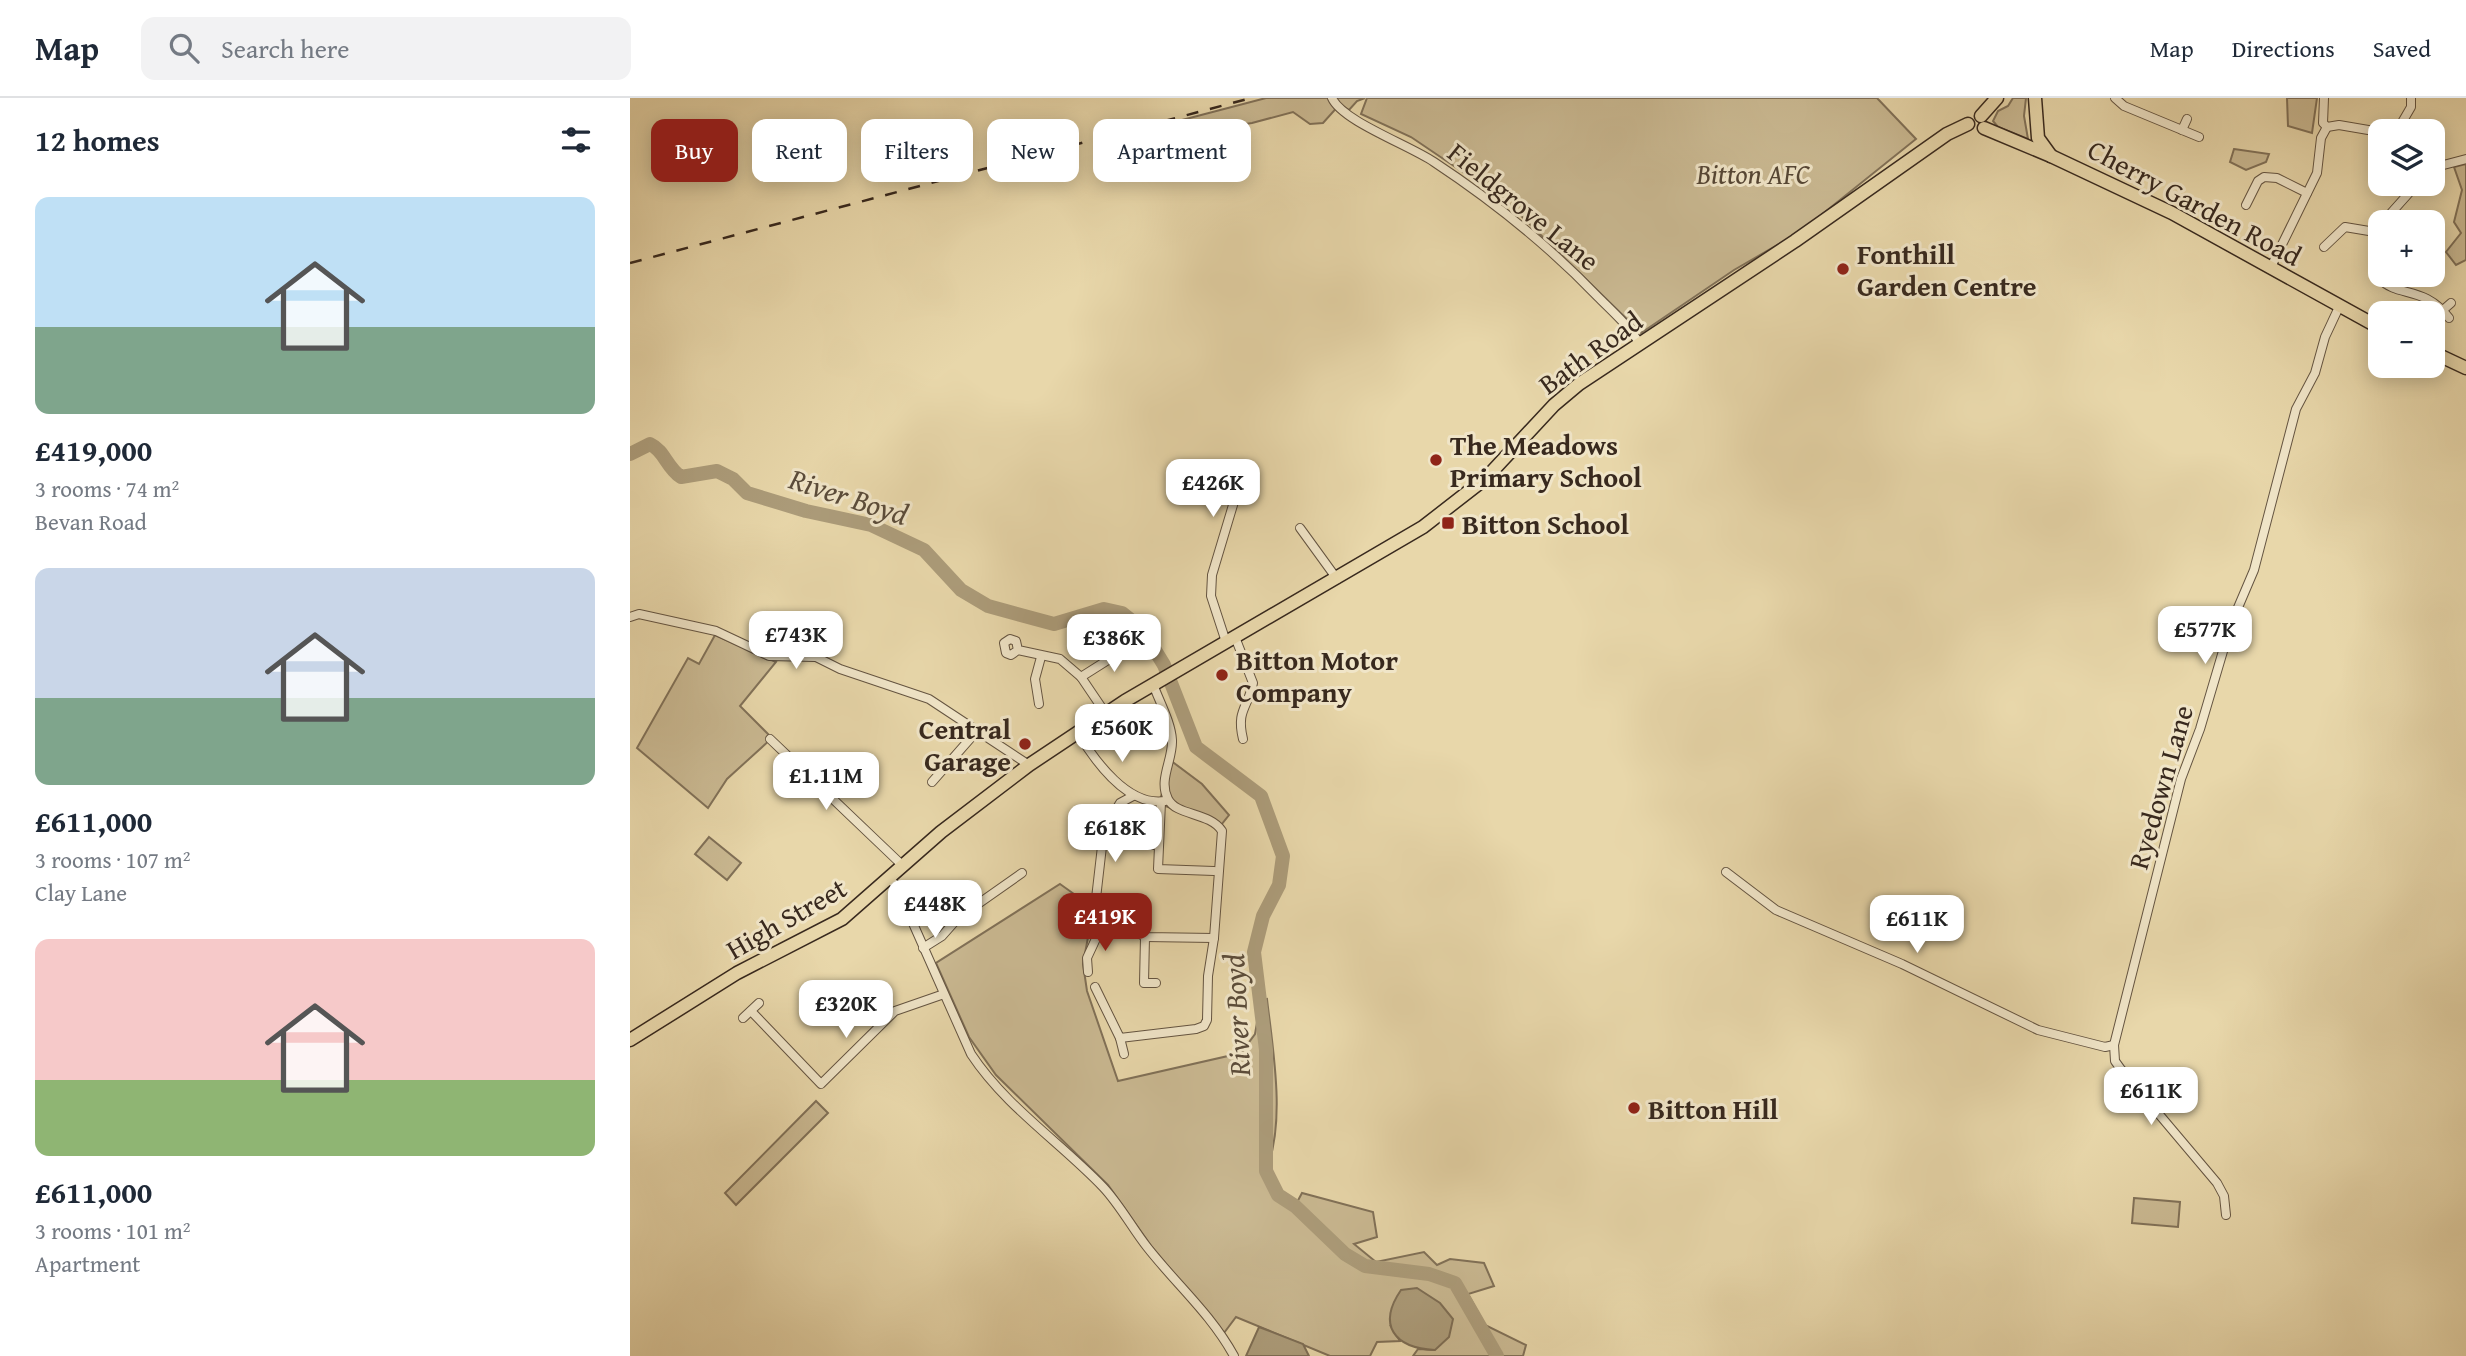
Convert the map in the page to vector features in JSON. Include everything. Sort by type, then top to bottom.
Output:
[{"type":"main road","points":[[1982,122],[1997,98]]},
{"type":"main road","points":[[2035,98],[2038,138],[2051,156]]},
{"type":"main road","name":"Cherry Garden Road","points":[[1968,124],[1975,132],[1982,122],[2172,213],[2368,322]]},
{"type":"main road","name":"Bath Road","points":[[1155,682],[1399,543],[1456,504],[1486,478],[1554,405],[1579,384],[1947,134],[1968,124]]},
{"type":"main road","points":[[2445,358],[2466,368]]},
{"type":"main road","points":[[1078,733],[1155,682]]},
{"type":"main road","name":"High Street","points":[[630,1040],[713,987],[842,919],[872,896],[901,864],[1029,765],[1078,733]]},
{"type":"street","name":"Fieldgrove Lane","points":[[1332,98],[1336,108],[1350,118],[1411,148],[1499,208],[1592,291],[1633,333],[1640,345]]},
{"type":"street","points":[[2115,98],[2124,106],[2199,137]]},
{"type":"street","points":[[2324,98],[2323,123],[2327,127]]},
{"type":"street","points":[[2404,119],[2411,107],[2412,98]]},
{"type":"street","points":[[2182,130],[2187,119]]},
{"type":"street","points":[[2327,127],[2339,125],[2368,130]]},
{"type":"street","points":[[2270,269],[2317,173],[2321,138],[2327,127]]},
{"type":"street","points":[[2445,165],[2466,159]]},
{"type":"street","points":[[2246,205],[2258,181],[2264,177],[2277,178],[2307,193]]},
{"type":"street","points":[[2394,210],[2406,196]]},
{"type":"street","points":[[2331,246],[2349,226],[2368,227]]},
{"type":"street","points":[[2392,287],[2423,295],[2431,301]]},
{"type":"street","points":[[2445,308],[2451,303]]},
{"type":"street","name":"Ryedown Lane","points":[[2114,1045],[2181,779],[2200,729],[2231,624],[2254,570],[2296,409],[2315,373],[2325,337],[2339,307]]},
{"type":"street","points":[[2445,313],[2449,318]]},
{"type":"street","points":[[1236,495],[1212,575],[1211,596],[1253,683],[1241,711],[1239,723],[1243,739]]},
{"type":"street","points":[[1300,528],[1336,579]]},
{"type":"street","points":[[630,617],[639,614],[716,631],[769,656],[816,657],[840,669],[929,699],[1029,765]]},
{"type":"street","points":[[1081,677],[1130,646]]},
{"type":"street","points":[[1018,650],[1060,659],[1081,677],[1106,714]]},
{"type":"street","points":[[1039,704],[1035,680],[1041,657]]},
{"type":"street","points":[[1155,682],[1172,737],[1164,783],[1158,869],[1214,871]]},
{"type":"street","points":[[932,782],[976,732]]},
{"type":"street","points":[[1078,733],[1089,751],[1133,796],[1164,801],[1217,822],[1222,831],[1204,1026],[1120,1038]]},
{"type":"street","points":[[770,739],[901,864]]},
{"type":"street","points":[[1087,971],[1087,958],[1100,930],[1095,907],[1104,829],[1120,803],[1133,796]]},
{"type":"street","points":[[1131,845],[1159,845]]},
{"type":"street","points":[[923,948],[942,936],[958,918],[1021,873]]},
{"type":"street","points":[[1726,873],[1749,893],[1776,910],[1902,964],[2038,1030],[2105,1047],[2114,1045],[2115,1061],[2120,1068],[2217,1182],[2224,1196],[2226,1215]]},
{"type":"street","points":[[888,878],[896,885],[981,1070],[1002,1094],[1104,1188],[1149,1249],[1209,1317],[1234,1356]]},
{"type":"street","points":[[1100,930],[1137,932],[1145,937],[1214,938]]},
{"type":"street","points":[[1145,937],[1144,983],[1156,983]]},
{"type":"street","points":[[1095,988],[1120,1038],[1124,1054]]},
{"type":"street","points":[[751,1011],[821,1084],[895,1011],[944,994]]},
{"type":"street","points":[[743,1018],[759,1003]]},
{"type":"green space","points":[[1266,98],[1365,98],[1357,101],[1349,110],[1340,104],[1323,123],[1310,124],[1293,112],[1251,123],[1251,119],[1186,119]]},
{"type":"green space","name":"Bitton AFC","points":[[1367,98],[1877,98],[1916,139],[1800,232],[1734,270],[1641,333],[1507,202],[1411,137],[1361,114]]},
{"type":"green space","points":[[2013,98],[2026,98],[2024,116],[2028,139],[1998,127],[1993,121],[1998,111],[2008,106]]},
{"type":"green space","points":[[2287,98],[2317,98],[2312,133],[2288,126]]},
{"type":"green space","points":[[2234,149],[2269,154],[2266,162],[2246,170],[2230,162]]},
{"type":"green space","points":[[2466,164],[2466,260],[2456,265],[2446,252],[2461,233],[2454,222],[2462,190],[2454,167]]},
{"type":"green space","points":[[715,635],[776,662],[740,706],[772,738],[727,779],[708,808],[637,748],[688,658],[699,664]]},
{"type":"green space","points":[[1170,760],[1202,784],[1229,815],[1221,825],[1165,806],[1161,797]]},
{"type":"green space","points":[[709,837],[741,863],[727,880],[695,854]]},
{"type":"green space","points":[[1060,884],[1088,904],[1092,916],[1083,964],[1087,991],[1118,1081],[1241,1053],[1255,1034],[1261,1000],[1267,999],[1275,1063],[1277,1109],[1272,1152],[1266,1171],[1278,1195],[1295,1206],[1302,1193],[1373,1212],[1377,1237],[1354,1244],[1376,1262],[1424,1252],[1437,1265],[1450,1259],[1484,1263],[1494,1286],[1468,1294],[1485,1325],[1526,1345],[1523,1356],[1413,1356],[1418,1349],[1435,1350],[1390,1325],[1400,1341],[1377,1342],[1370,1356],[1330,1356],[1236,1317],[1224,1333],[1152,1247],[1108,1185],[996,1075],[969,1037],[936,963]]},
{"type":"green space","points":[[816,1101],[828,1113],[736,1205],[725,1193]]},
{"type":"green space","points":[[2134,1198],[2180,1202],[2178,1227],[2132,1223]]},
{"type":"shaded area","points":[[1417,1288],[1440,1303],[1453,1319],[1449,1337],[1435,1350],[1409,1345],[1400,1339],[1390,1324],[1390,1314],[1401,1290]]},
{"type":"shaded area","points":[[1259,1327],[1303,1344],[1309,1356],[1246,1356]]},
{"type":"waterway","name":"River Boyd","points":[[630,454],[650,444],[681,477],[717,471],[733,479],[747,493],[806,511],[871,525],[924,550],[961,590],[988,606],[1054,624],[1104,609],[1122,613],[1142,629],[1164,665],[1196,747],[1261,796],[1283,856],[1279,885],[1263,916],[1254,952],[1266,1050],[1266,1171],[1278,1195],[1295,1206],[1345,1254],[1365,1266],[1429,1274],[1455,1283],[1497,1356]]},
{"type":"railway","points":[[630,263],[1251,98]]},
{"type":"place","name":"Fonthill Garden Centre","points":[[1843,269]]},
{"type":"place","name":"The Meadows Primary School","points":[[1436,460]]},
{"type":"place","name":"Bitton School","points":[[1448,523]]},
{"type":"place","name":"Bitton Motor Company","points":[[1222,675]]},
{"type":"place","name":"Central Garage","points":[[1025,744]]},
{"type":"place","name":"Bitton Hill","points":[[1634,1108]]}]
